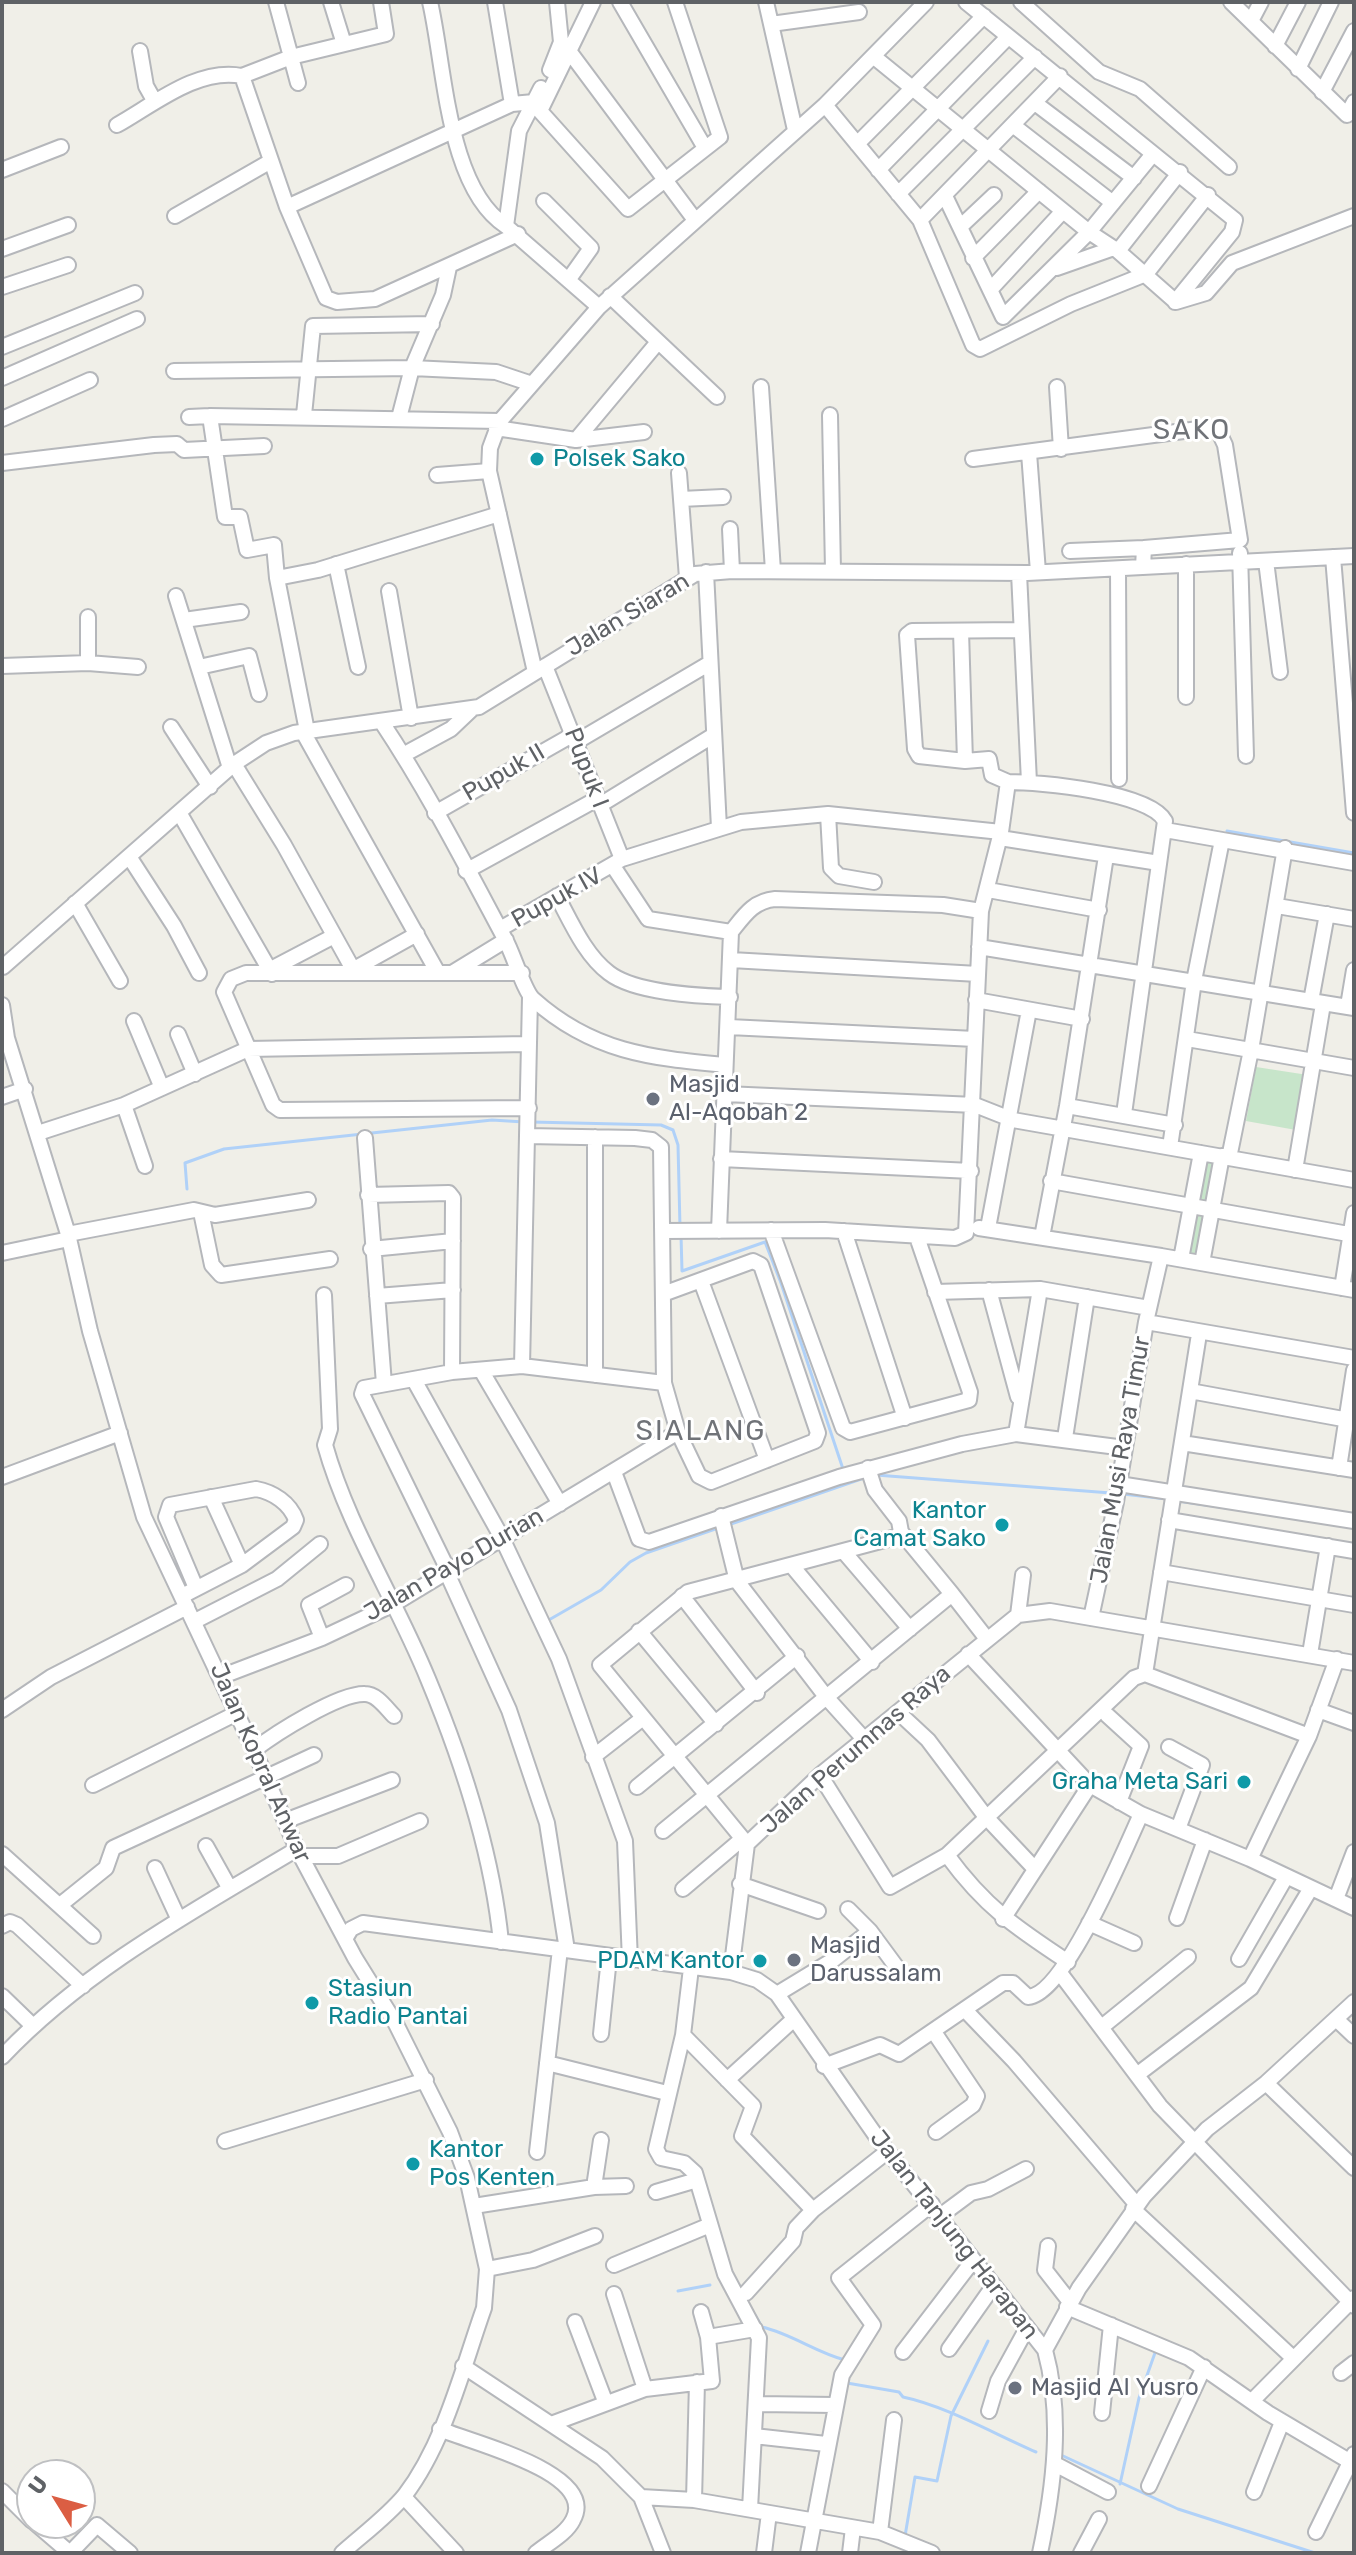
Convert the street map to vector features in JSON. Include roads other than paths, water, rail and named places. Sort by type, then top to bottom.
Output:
[{"type":"street","points":[[276,2],[298,83]]},
{"type":"street","points":[[331,2],[344,44]]},
{"type":"street","points":[[117,125],[155,102],[220,74],[242,76],[291,57],[386,34],[381,2]]},
{"type":"street","points":[[430,2],[452,130],[485,208],[569,279],[658,342],[717,397]]},
{"type":"street","points":[[495,2],[512,104]]},
{"type":"street","points":[[512,230],[519,131],[561,42],[557,2]]},
{"type":"street","points":[[593,2],[540,111],[628,209],[720,137],[675,2]]},
{"type":"street","points":[[620,2],[705,148]]},
{"type":"street","points":[[766,2],[795,130]]},
{"type":"street","points":[[437,475],[489,471],[490,448],[498,425],[604,302],[825,105],[926,2]]},
{"type":"street","points":[[966,2],[1153,154],[1180,172],[1235,220],[1234,227],[1175,302]]},
{"type":"street","points":[[1021,2],[1099,72],[1140,89],[1229,167]]},
{"type":"street","points":[[1231,2],[1347,115],[1354,102]]},
{"type":"street","points":[[1251,21],[1261,2]]},
{"type":"street","points":[[1275,46],[1298,2]]},
{"type":"street","points":[[1298,69],[1331,2]]},
{"type":"street","points":[[771,24],[859,12]]},
{"type":"street","points":[[857,144],[984,16]]},
{"type":"street","points":[[1322,92],[1354,31]]},
{"type":"street","points":[[878,170],[1008,37]]},
{"type":"street","points":[[140,51],[146,86],[155,102]]},
{"type":"street","points":[[569,51],[695,220]]},
{"type":"street","points":[[873,56],[1089,232],[1116,249],[1175,302]]},
{"type":"street","points":[[898,194],[1035,57]]},
{"type":"street","points":[[242,76],[287,207],[323,294],[331,300],[375,299],[449,267],[512,230]]},
{"type":"street","points":[[920,220],[1060,76]]},
{"type":"street","points":[[287,207],[512,104],[534,102]]},
{"type":"street","points":[[1035,103],[1134,178]]},
{"type":"street","points":[[825,105],[920,220],[973,345],[980,349],[1071,304],[1146,274],[1208,195]]},
{"type":"street","points":[[1014,126],[1113,203]]},
{"type":"street","points":[[2,170],[61,147]]},
{"type":"street","points":[[1003,317],[1089,232],[1153,154]]},
{"type":"street","points":[[175,216],[271,161]]},
{"type":"street","points":[[1052,270],[1116,249],[1180,172]]},
{"type":"street","points":[[973,258],[1039,191]]},
{"type":"street","points":[[960,227],[994,195]]},
{"type":"street","points":[[945,196],[1010,336]]},
{"type":"street","points":[[544,201],[592,250],[569,279]]},
{"type":"street","points":[[990,290],[1063,211]]},
{"type":"street","points":[[1175,302],[1206,293],[1232,263],[1354,216]]},
{"type":"street","points":[[2,249],[68,225]]},
{"type":"street","points":[[2,287],[68,265]]},
{"type":"street","points":[[399,418],[412,368],[432,324],[449,267]]},
{"type":"street","points":[[2,347],[135,293]]},
{"type":"street","points":[[2,378],[137,319]]},
{"type":"street","points":[[304,415],[313,326],[432,324]]},
{"type":"street","points":[[576,440],[658,342]]},
{"type":"street","points":[[174,371],[412,368],[496,372],[532,384]]},
{"type":"street","points":[[2,419],[90,380]]},
{"type":"street","points":[[761,387],[773,571]]},
{"type":"street","points":[[1057,387],[1061,449]]},
{"type":"street","points":[[189,417],[304,415],[399,418],[498,425],[576,440],[644,432]]},
{"type":"street","points":[[830,415],[833,571]]},
{"type":"street","points":[[210,416],[212,448],[225,517],[240,517],[247,550],[274,545],[277,578],[305,732],[417,934],[445,973]]},
{"type":"street","points":[[973,459],[1206,428],[1218,430],[1225,445],[1240,540],[1246,756]]},
{"type":"street","points":[[2,463],[154,445],[177,444],[184,450],[264,446]]},
{"type":"street","points":[[1029,453],[1038,572]]},
{"type":"street","name":"Pupuk I","points":[[489,471],[540,669],[575,738],[618,862],[648,919],[731,932]]},
{"type":"street","points":[[679,473],[687,578]]},
{"type":"street","points":[[681,499],[723,497]]},
{"type":"street","points":[[277,578],[336,564],[499,514]]},
{"type":"street","points":[[730,529],[732,571]]},
{"type":"street","points":[[1086,570],[1077,551],[1240,540]]},
{"type":"street","points":[[1143,567],[1144,548]]},
{"type":"street","name":"Jalan Siaran","points":[[2,964],[130,858],[232,766],[273,740],[305,732],[471,710],[500,696],[687,578],[706,572],[1019,573],[1354,556]]},
{"type":"street","points":[[1333,557],[1354,813]]},
{"type":"street","points":[[1266,561],[1280,672]]},
{"type":"street","points":[[336,564],[358,667]]},
{"type":"street","points":[[1186,564],[1186,697]]},
{"type":"street","points":[[1118,569],[1119,779]]},
{"type":"street","points":[[706,572],[719,828]]},
{"type":"street","points":[[1019,573],[1029,782]]},
{"type":"street","points":[[389,591],[411,718]]},
{"type":"street","points":[[176,596],[232,766],[354,971]]},
{"type":"street","points":[[184,620],[241,612]]},
{"type":"street","points":[[88,617],[88,663]]},
{"type":"street","points":[[1021,630],[912,631],[907,635],[915,749],[924,759],[991,760],[992,775],[1008,782],[1029,782],[1117,796],[1153,808],[1162,815],[1165,830],[1124,1114]]},
{"type":"street","points":[[961,631],[965,761]]},
{"type":"street","points":[[199,667],[249,656],[259,694]]},
{"type":"street","points":[[2,666],[88,663],[138,667]]},
{"type":"street","name":"Pupuk II","points":[[435,813],[710,663]]},
{"type":"street","points":[[403,755],[451,729],[471,710]]},
{"type":"street","points":[[381,721],[503,934],[530,997],[522,1366]]},
{"type":"street","points":[[171,727],[210,787]]},
{"type":"street","points":[[466,871],[598,802],[714,735]]},
{"type":"street","points":[[968,1228],[981,911],[1000,835],[1008,782]]},
{"type":"street","points":[[180,814],[272,972]]},
{"type":"street","points":[[828,814],[831,868],[839,876],[874,882]]},
{"type":"street","name":"Pupuk IV","points":[[445,973],[557,896],[618,862],[741,822],[828,814],[1000,835],[1159,863]]},
{"type":"street","points":[[1165,830],[1285,848],[1354,863]]},
{"type":"street","points":[[1170,1147],[1194,981],[1222,840]]},
{"type":"street","points":[[1202,1263],[1251,1050],[1285,848]]},
{"type":"street","points":[[1042,1237],[1082,1019],[1106,856]]},
{"type":"street","points":[[130,858],[174,926],[199,973]]},
{"type":"street","points":[[988,890],[1099,910]]},
{"type":"street","points":[[557,896],[592,954],[619,979],[690,995],[730,997]]},
{"type":"street","points":[[719,1231],[731,932],[754,905],[775,899],[943,905],[981,911]]},
{"type":"street","points":[[75,903],[120,981]]},
{"type":"street","points":[[1277,906],[1354,919]]},
{"type":"street","points":[[1295,1170],[1314,1062],[1327,914]]},
{"type":"street","points":[[354,971],[417,934]]},
{"type":"street","points":[[272,972],[334,936]]},
{"type":"street","points":[[979,947],[1144,971],[1351,1007],[1354,970]]},
{"type":"street","points":[[731,960],[978,974]]},
{"type":"street","points":[[522,973],[272,972],[236,976],[224,987],[226,999],[273,1105],[280,1110],[529,1110]]},
{"type":"street","points":[[530,997],[600,1044],[639,1055],[725,1065]]},
{"type":"street","points":[[976,1000],[1082,1019]]},
{"type":"street","name":"Jalan Kopral Anwar","points":[[2,1005],[4,1038],[25,1089],[38,1133],[144,1517],[188,1597],[195,1621],[300,1853],[426,2080],[450,2132],[474,2206],[487,2269],[484,2308],[440,2429],[427,2461],[404,2497],[342,2553]]},
{"type":"street","points":[[988,1228],[1029,1010]]},
{"type":"street","points":[[134,1021],[162,1088]]},
{"type":"street","points":[[729,1027],[975,1039]]},
{"type":"street","points":[[178,1034],[195,1074]]},
{"type":"street","points":[[1187,1039],[1354,1068]]},
{"type":"street","points":[[38,1133],[124,1105],[248,1049],[527,1044]]},
{"type":"street","points":[[2,1097],[25,1089]]},
{"type":"street","points":[[725,1094],[975,1105],[1008,1118],[1063,1129],[1354,1180]]},
{"type":"street","points":[[124,1105],[145,1166]]},
{"type":"street","points":[[1067,1106],[1175,1125]]},
{"type":"street","points":[[527,1133],[652,1140],[661,1147],[673,1231],[663,1294],[664,1383],[678,1432],[699,1476],[711,1482],[808,1447],[818,1433],[764,1270],[753,1261],[663,1294]]},
{"type":"street","points":[[595,1137],[595,1375]]},
{"type":"street","points":[[365,1138],[371,1249],[384,1384]]},
{"type":"street","points":[[1181,1259],[1201,1153]]},
{"type":"street","points":[[721,1159],[971,1171]]},
{"type":"street","points":[[1051,1181],[1352,1235]]},
{"type":"street","points":[[368,1195],[449,1193],[453,1198],[452,1372]]},
{"type":"street","points":[[2,1253],[201,1212],[215,1215],[308,1200]]},
{"type":"street","points":[[201,1212],[212,1265],[221,1275],[330,1259]]},
{"type":"street","points":[[673,1231],[844,1231],[955,1238],[968,1228],[988,1228],[1348,1289],[1354,1213]]},
{"type":"street","points":[[771,1230],[843,1428],[857,1432],[967,1402],[970,1397],[917,1237]]},
{"type":"street","points":[[844,1231],[905,1418]]},
{"type":"street","points":[[371,1249],[453,1241]]},
{"type":"street","points":[[935,1292],[1040,1289],[1087,1297],[1148,1315],[1161,1256]]},
{"type":"street","points":[[701,1281],[767,1460]]},
{"type":"street","points":[[1016,1434],[1040,1289]]},
{"type":"street","points":[[377,1296],[453,1290]]},
{"type":"street","points":[[989,1290],[1019,1402]]},
{"type":"street","points":[[324,1295],[330,1429],[325,1445],[392,1605],[428,1677],[478,1821],[501,1942]]},
{"type":"street","points":[[1065,1438],[1087,1297]]},
{"type":"street","name":"Jalan Musi Raya Timur","points":[[1091,1618],[1116,1502],[1148,1315],[1199,1334],[1354,1358]]},
{"type":"street","points":[[1145,1674],[1199,1334]]},
{"type":"street","points":[[537,2152],[563,1950],[547,1823],[509,1710],[448,1572],[362,1394],[364,1388],[452,1372],[522,1366],[664,1383]]},
{"type":"street","points":[[481,1370],[560,1504]]},
{"type":"street","points":[[1182,1443],[1347,1469],[1354,1370]]},
{"type":"street","points":[[414,1380],[502,1538],[559,1659],[625,1841],[630,1961]]},
{"type":"street","points":[[1190,1391],[1351,1420]]},
{"type":"street","name":"Jalan Payo Durian","points":[[220,1677],[322,1638],[392,1605],[678,1432]]},
{"type":"street","points":[[2,1477],[120,1433]]},
{"type":"street","points":[[614,1472],[629,1520],[644,1541],[724,1524],[845,1475],[869,1474],[1016,1434],[1125,1448]]},
{"type":"street","points":[[683,1889],[744,1842],[600,1665],[682,1596],[896,1537],[902,1526],[869,1474]]},
{"type":"street","points":[[1118,1485],[1173,1504],[1354,1551]]},
{"type":"street","points":[[2,1710],[51,1677],[188,1597],[242,1565],[293,1527],[296,1520],[293,1511],[262,1490],[248,1489],[170,1505],[166,1512],[188,1597]]},
{"type":"street","points":[[211,1497],[242,1565]]},
{"type":"street","points":[[1173,1504],[1354,1521]]},
{"type":"street","points":[[724,1524],[737,1581],[827,1698],[864,1739]]},
{"type":"street","points":[[901,1532],[987,1639]]},
{"type":"street","points":[[195,1621],[277,1579],[320,1544]]},
{"type":"street","points":[[1310,1654],[1328,1546]]},
{"type":"street","points":[[844,1552],[910,1629]]},
{"type":"street","points":[[792,1566],[872,1662]]},
{"type":"street","points":[[1161,1572],[1354,1605]]},
{"type":"street","points":[[1023,1575],[1018,1615],[1039,1611],[1091,1618],[1354,1663]]},
{"type":"street","points":[[322,1638],[309,1605],[346,1585]]},
{"type":"street","points":[[663,1831],[952,1594]]},
{"type":"street","points":[[682,1596],[757,1693]]},
{"type":"street","name":"Jalan Perumnas Raya","points":[[731,1972],[744,1842],[820,1775],[1018,1615]]},
{"type":"street","points":[[639,1631],[716,1724]]},
{"type":"street","points":[[968,1654],[1090,1785],[1141,1814],[1348,1902],[1354,1852]]},
{"type":"street","points":[[637,1787],[757,1693],[797,1656]]},
{"type":"street","points":[[1250,1859],[1309,1736],[1337,1659]]},
{"type":"street","points":[[820,1775],[890,1887],[947,1855],[1134,1678],[1145,1674],[1309,1736]]},
{"type":"street","points":[[254,1750],[312,1713],[356,1695],[367,1693],[375,1697],[394,1716]]},
{"type":"street","points":[[1318,1710],[1354,1723]]},
{"type":"street","points":[[93,1785],[237,1713]]},
{"type":"street","points":[[899,1713],[928,1740],[986,1817],[1035,1869]]},
{"type":"street","points":[[1107,1715],[1141,1746],[1119,1802]]},
{"type":"street","points":[[593,1757],[643,1718]]},
{"type":"street","points":[[1169,1747],[1202,1765],[1178,1829]]},
{"type":"street","points":[[60,1905],[107,1866],[113,1848],[265,1775],[314,1755]]},
{"type":"street","points":[[285,1821],[392,1780]]},
{"type":"street","points":[[1003,1919],[1090,1785]]},
{"type":"street","points":[[824,2066],[880,2045],[899,2054],[1008,1981],[1026,1996],[1035,1997],[1064,1967],[1089,1923],[1141,1814]]},
{"type":"street","points":[[2,2057],[32,2025],[83,1986],[230,1889],[300,1853],[316,1859],[338,1856],[420,1821]]},
{"type":"street","points":[[1177,1918],[1205,1840]]},
{"type":"street","points":[[206,1846],[230,1889]]},
{"type":"street","points":[[2,1854],[93,1936]]},
{"type":"street","points":[[947,1855],[977,1896],[1064,1967],[1160,2106],[1353,2302],[1292,2357],[1252,2401]]},
{"type":"street","points":[[155,1868],[179,1920]]},
{"type":"street","points":[[1239,1959],[1286,1877]]},
{"type":"street","points":[[740,1884],[818,1911]]},
{"type":"street","points":[[1138,2074],[1251,1988],[1311,1888]]},
{"type":"street","points":[[848,1909],[870,1931],[898,1969]]},
{"type":"street","points":[[2,1926],[10,1922],[17,1925],[83,1986]]},
{"type":"street","points":[[345,1939],[352,1928],[363,1923],[630,1961],[731,1972]]},
{"type":"street","points":[[1089,1923],[1134,1943]]},
{"type":"street","points":[[777,1994],[833,1960],[870,1931]]},
{"type":"street","points":[[1103,2026],[1188,1957]]},
{"type":"street","points":[[601,2034],[609,1958]]},
{"type":"street","points":[[691,1968],[683,2035],[667,2093],[657,2154],[690,2166],[731,2288],[759,2338],[750,2509]]},
{"type":"street","name":"Jalan Tanjung Harapan","points":[[731,1972],[757,1980],[777,1994],[824,2066],[936,2210],[992,2288],[1045,2350],[1052,2399],[1055,2464],[1040,2553]]},
{"type":"street","points":[[2,1996],[32,2025]]},
{"type":"street","points":[[1045,2350],[1069,2304],[1135,2207],[1194,2142],[1266,2083],[1354,2002]]},
{"type":"street","points":[[966,2011],[1014,2061],[1135,2207],[1292,2357]]},
{"type":"street","points":[[727,2080],[794,2019]]},
{"type":"street","points":[[1336,2019],[1354,2036]]},
{"type":"street","points":[[934,2032],[977,2096],[973,2105],[936,2132]]},
{"type":"street","points":[[683,2035],[753,2106],[742,2136],[813,2210]]},
{"type":"street","points":[[547,2063],[667,2093]]},
{"type":"street","points":[[225,2141],[426,2080]]},
{"type":"street","points":[[1266,2083],[1354,2168]]},
{"type":"street","points":[[594,2187],[601,2140]]},
{"type":"street","points":[[746,2293],[793,2241],[796,2228],[813,2210],[888,2151]]},
{"type":"street","points":[[808,2553],[835,2405],[847,2366],[873,2322],[839,2278],[936,2210],[1026,2169]]},
{"type":"street","points":[[656,2192],[697,2180]]},
{"type":"street","points":[[474,2206],[594,2187],[626,2186]]},
{"type":"street","points":[[614,2265],[710,2225]]},
{"type":"street","points":[[487,2269],[533,2260],[595,2236]]},
{"type":"street","points":[[1048,2246],[1045,2270],[1069,2304],[1204,2367],[1282,2422],[1353,2460],[1316,2532]]},
{"type":"street","points":[[903,2352],[972,2262]]},
{"type":"street","points":[[949,2349],[992,2288]]},
{"type":"street","points":[[614,2294],[645,2389]]},
{"type":"street","points":[[551,2424],[605,2401],[645,2389],[710,2382],[714,2378],[701,2312]]},
{"type":"street","points":[[575,2322],[605,2401]]},
{"type":"street","points":[[1102,2413],[1111,2325]]},
{"type":"street","points":[[989,2411],[998,2381],[1027,2328]]},
{"type":"street","points":[[708,2337],[755,2329]]},
{"type":"street","points":[[1341,2373],[1354,2363]]},
{"type":"street","points":[[463,2366],[602,2458],[641,2497],[663,2553]]},
{"type":"street","points":[[1149,2486],[1204,2367]]},
{"type":"street","points":[[694,2500],[697,2382]]},
{"type":"street","points":[[757,2404],[835,2405]]},
{"type":"street","points":[[880,2532],[894,2420]]},
{"type":"street","points":[[1254,2492],[1282,2422]]},
{"type":"street","points":[[440,2429],[545,2468],[568,2489],[576,2506],[573,2521],[536,2553]]},
{"type":"street","points":[[754,2436],[826,2444]]},
{"type":"street","points":[[1055,2464],[1108,2492]]},
{"type":"street","points":[[404,2497],[455,2553]]},
{"type":"street","points":[[641,2497],[694,2500],[880,2532],[925,2552]]},
{"type":"street","points":[[764,2553],[769,2513]]},
{"type":"street","points":[[1081,2553],[1099,2519]]},
{"type":"street","points":[[53,2539],[70,2553],[97,2525],[130,2553]]},
{"type":"street","points":[[850,2553],[853,2528]]},
{"type":"waterway","points":[[1227,831],[1354,853]]},
{"type":"waterway","points":[[187,1189],[185,1163],[224,1149],[492,1120],[524,1122]]},
{"type":"waterway","points":[[531,1122],[661,1125],[673,1130],[678,1145],[680,1227]]},
{"type":"waterway","points":[[681,1235],[682,1271],[765,1242],[843,1469]]},
{"type":"waterway","points":[[876,1475],[1111,1493]]},
{"type":"waterway","points":[[728,1525],[864,1478]]},
{"type":"waterway","points":[[1123,1494],[1167,1499]]},
{"type":"waterway","points":[[1178,1501],[1254,1512]]},
{"type":"waterway","points":[[547,1621],[601,1590],[630,1562],[646,1553],[721,1527]]},
{"type":"waterway","points":[[678,2291],[710,2285]]},
{"type":"waterway","points":[[755,2315],[762,2327],[845,2360]]},
{"type":"waterway","points":[[905,2536],[915,2477],[937,2481],[951,2416],[988,2341]]},
{"type":"waterway","points":[[1120,2484],[1139,2398],[1156,2350]]},
{"type":"waterway","points":[[847,2383],[899,2392],[903,2397],[953,2414],[1036,2452]]},
{"type":"waterway","points":[[1061,2455],[1178,2509],[1315,2553]]},
{"type":"place","name":"Polsek Sako","points":[[537,459]]},
{"type":"place","name":"Masjid Al-Aqobah 2","points":[[653,1099]]},
{"type":"place","name":"Kantor Camat Sako","points":[[1002,1525]]},
{"type":"place","name":"Graha Meta Sari","points":[[1244,1782]]},
{"type":"place","name":"Masjid Darussalam","points":[[794,1960]]},
{"type":"place","name":"PDAM Kantor","points":[[760,1961]]},
{"type":"place","name":"Stasiun Radio Pantai","points":[[312,2003]]},
{"type":"place","name":"Kantor Pos Kenten","points":[[413,2164]]},
{"type":"place","name":"Masjid Al Yusro","points":[[1015,2388]]},
{"type":"district","name":"SAKO","points":[[1192,431]]},
{"type":"district","name":"SIALANG","points":[[701,1432]]}]
